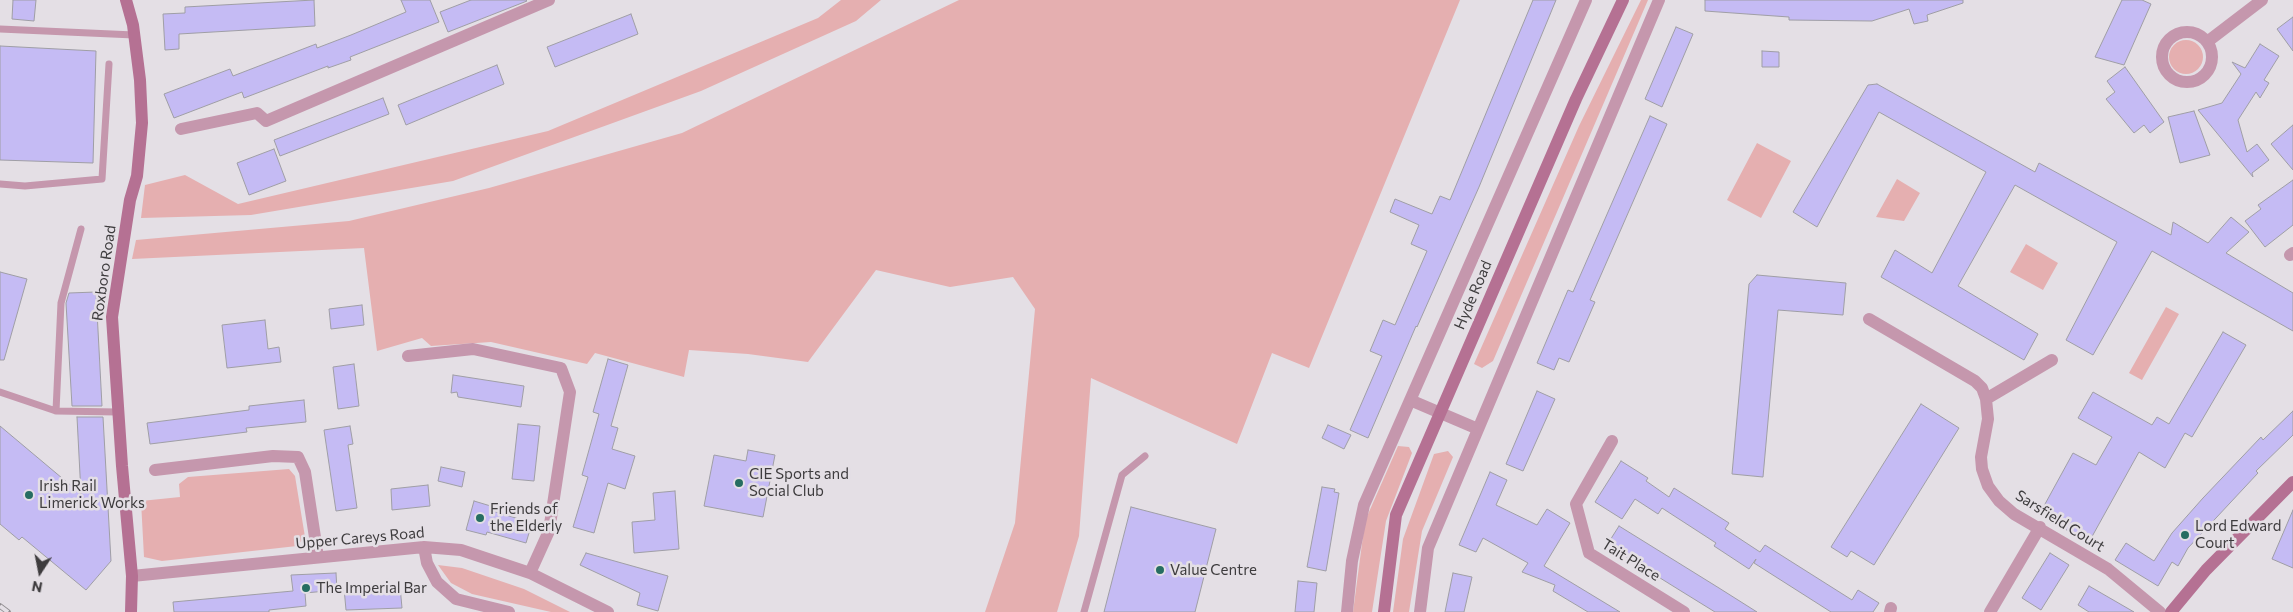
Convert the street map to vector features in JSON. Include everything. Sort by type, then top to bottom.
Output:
[{"type":"main road","name":"Roxboro Road","points":[[126,0],[134,35],[140,80],[142,123],[136,176],[130,200],[112,317],[132,576],[131,612]]},
{"type":"main road","name":"Hyde Road","points":[[1384,612],[1396,515],[1576,99],[1622,0]]},
{"type":"main road","points":[[2171,612],[2206,570],[2293,482]]},
{"type":"street","points":[[180,129],[257,113],[266,121],[549,0]]},
{"type":"street","points":[[1347,612],[1352,561],[1364,505],[1586,0]]},
{"type":"street","points":[[1420,612],[1428,548],[1659,0]]},
{"type":"street","points":[[2207,42],[2262,0]]},
{"type":"street","points":[[1870,319],[1975,381],[1982,388],[1986,399],[2052,360]]},
{"type":"street","points":[[408,356],[473,349],[561,368],[570,392],[569,401],[549,531],[530,573]]},
{"type":"street","name":"Sarsfield Court","points":[[1986,399],[1988,418],[1982,457],[1984,478],[1999,501],[2014,514],[2040,527],[2108,569],[2160,612]]},
{"type":"street","points":[[1410,400],[1440,411],[1478,429]]},
{"type":"street","name":"Tait Place","points":[[1612,441],[1576,504],[1589,553],[1684,612]]},
{"type":"street","points":[[155,470],[273,456],[298,457],[305,472],[318,557]]},
{"type":"street","points":[[1990,612],[2040,527]]},
{"type":"street","points":[[424,548],[427,563],[437,582],[456,599],[508,612]]},
{"type":"street","name":"Upper Careys Road","points":[[132,576],[424,548],[461,550],[530,573],[608,612]]},
{"type":"lane","points":[[0,30],[134,35]]},
{"type":"lane","points":[[0,184],[25,186],[102,180],[110,64]]},
{"type":"lane","points":[[56,411],[61,303],[80,229]]},
{"type":"lane","points":[[0,392],[56,411],[118,412]]},
{"type":"lane","points":[[1084,612],[1122,475],[1145,456]]},
{"type":"shaded area","points":[[841,0],[881,0],[856,21],[701,91],[453,181],[251,215],[141,218],[145,185],[185,175],[238,204],[548,131],[818,18]]},
{"type":"shaded area","points":[[959,0],[1460,0],[1309,368],[1272,353],[1237,444],[1091,378],[1079,536],[1057,612],[985,612],[1015,523],[1035,309],[1013,277],[950,287],[876,270],[808,362],[748,354],[689,350],[684,377],[595,353],[587,364],[491,342],[431,346],[422,338],[377,351],[364,248],[132,259],[136,240],[349,221],[489,188],[682,133]]},
{"type":"shaded area","points":[[1641,0],[1648,0],[1493,361],[1482,368],[1474,364],[1579,126]]},
{"type":"shaded area","points":[[2186,40],[2198,45],[2203,57],[2198,69],[2186,74],[2174,69],[2169,57],[2174,45]]},
{"type":"shaded area","points":[[1757,143],[1791,161],[1761,218],[1727,200]]},
{"type":"shaded area","points":[[1897,179],[1920,193],[1904,221],[1876,217]]},
{"type":"shaded area","points":[[2026,244],[2058,263],[2043,290],[2010,272]]},
{"type":"shaded area","points":[[2166,307],[2179,314],[2142,380],[2129,373]]},
{"type":"shaded area","points":[[1398,446],[1409,447],[1412,453],[1386,521],[1372,612],[1353,612],[1365,521]]},
{"type":"shaded area","points":[[1448,451],[1453,457],[1422,531],[1409,612],[1393,612],[1403,539],[1434,454]]},
{"type":"shaded area","points":[[289,469],[295,476],[305,537],[297,546],[162,561],[144,557],[141,501],[180,497],[179,484],[188,477]]},
{"type":"shaded area","points":[[438,565],[462,568],[524,589],[570,612],[551,612],[472,594],[451,583]]},
{"type":"building","points":[[13,0],[36,0],[34,21],[12,19]]},
{"type":"building","points":[[314,0],[315,26],[179,34],[179,49],[165,50],[163,14],[185,13],[185,7]]},
{"type":"building","points":[[401,0],[430,0],[439,22],[350,57],[351,60],[328,68],[328,66],[244,98],[242,92],[174,118],[164,94],[230,69],[233,76],[316,44],[317,48],[351,35],[406,12]]},
{"type":"building","points":[[471,0],[527,1],[448,32],[440,12]]},
{"type":"building","points":[[1533,0],[1556,0],[1479,187],[1368,438],[1350,430],[1382,356],[1370,351],[1383,320],[1395,325],[1427,251],[1411,244],[1419,225],[1390,212],[1395,199],[1432,214],[1440,196],[1450,200]]},
{"type":"building","points":[[1705,0],[1963,0],[1963,3],[1927,15],[1928,21],[1914,24],[1909,9],[1872,21],[1789,20],[1789,17],[1705,11]]},
{"type":"building","points":[[2122,0],[2142,0],[2151,4],[2124,65],[2095,57]]},
{"type":"building","points":[[631,14],[638,34],[555,67],[547,47]]},
{"type":"building","points":[[2293,17],[2293,51],[2277,29]]},
{"type":"building","points":[[1676,27],[1693,34],[1662,107],[1645,99]]},
{"type":"building","points":[[2260,44],[2279,56],[2264,80],[2269,83],[2260,98],[2256,92],[2238,120],[2247,152],[2257,144],[2269,160],[2252,173],[2253,177],[2198,110],[2222,103],[2241,74],[2232,62],[2245,68]]},
{"type":"building","points":[[0,46],[96,51],[93,163],[0,160]]},
{"type":"building","points":[[1762,51],[1779,52],[1779,67],[1762,67]]},
{"type":"building","points":[[497,65],[504,84],[406,125],[398,105]]},
{"type":"building","points":[[2125,67],[2164,122],[2150,133],[2144,125],[2134,133],[2106,99],[2115,92],[2107,81]]},
{"type":"building","points":[[1877,84],[2035,172],[2039,163],[2171,235],[2173,222],[2208,243],[2231,217],[2249,232],[2226,253],[2293,293],[2293,331],[2152,251],[2093,355],[2066,340],[2117,242],[2015,185],[1958,286],[2038,334],[2024,360],[1881,277],[1895,250],[1932,273],[1986,172],[1879,112],[1817,227],[1793,212],[1868,85]]},
{"type":"building","points":[[383,98],[389,114],[280,156],[274,140]]},
{"type":"building","points":[[2194,111],[2210,155],[2180,163],[2168,117]]},
{"type":"building","points":[[1650,116],[1667,124],[1590,300],[1595,302],[1569,362],[1559,358],[1554,370],[1537,363],[1568,290],[1573,292]]},
{"type":"building","points":[[2293,125],[2293,170],[2271,144]]},
{"type":"building","points":[[274,149],[286,181],[249,195],[237,163]]},
{"type":"building","points":[[2293,180],[2293,225],[2265,247],[2245,221],[2261,209],[2258,205]]},
{"type":"building","points":[[0,272],[27,279],[4,360],[0,360]]},
{"type":"building","points":[[1757,275],[1846,283],[1843,315],[1778,310],[1763,477],[1732,474],[1749,284]]},
{"type":"building","points":[[96,292],[102,406],[72,406],[66,303],[69,293]]},
{"type":"building","points":[[362,305],[364,325],[331,329],[329,309]]},
{"type":"building","points":[[265,320],[268,349],[279,347],[281,362],[227,368],[222,325]]},
{"type":"building","points":[[2223,332],[2246,345],[2192,437],[2185,433],[2165,468],[2139,452],[2089,542],[2039,515],[2073,453],[2096,465],[2112,437],[2078,418],[2093,392],[2152,425],[2157,417],[2169,424]]},
{"type":"building","points":[[608,359],[628,365],[611,426],[618,428],[612,449],[635,456],[625,489],[608,483],[594,533],[573,527],[588,477],[582,475],[599,414],[593,412]]},
{"type":"building","points":[[354,364],[359,406],[338,409],[333,367]]},
{"type":"building","points":[[453,375],[524,386],[521,407],[458,397],[457,392],[451,393]]},
{"type":"building","points":[[1537,391],[1555,399],[1523,471],[1506,464]]},
{"type":"building","points":[[304,400],[306,422],[246,428],[247,432],[150,444],[147,423],[249,410],[249,406]]},
{"type":"building","points":[[1921,404],[1959,428],[1874,565],[1851,551],[1847,557],[1831,547]]},
{"type":"building","points":[[2293,411],[2293,435],[2256,471],[2258,473],[2188,548],[2178,566],[2172,562],[2158,586],[2115,560],[2126,543],[2154,561],[2172,533],[2203,498],[2261,437],[2263,440]]},
{"type":"building","points":[[77,417],[103,417],[111,561],[86,590],[22,537],[19,540],[0,524],[0,426],[81,494]]},
{"type":"building","points":[[518,424],[540,426],[534,481],[512,479]]},
{"type":"building","points":[[1328,425],[1351,435],[1344,449],[1322,438]]},
{"type":"building","points":[[350,426],[353,444],[348,445],[357,508],[336,511],[324,430]]},
{"type":"building","name":"CIE Sports and Social Club","points":[[748,450],[775,455],[763,517],[704,506],[714,455],[746,461]]},
{"type":"building","points":[[1621,461],[1648,478],[1646,481],[1669,497],[1674,488],[1729,523],[1725,529],[1760,552],[1765,545],[1852,600],[1858,590],[1879,603],[1873,612],[1831,612],[1754,563],[1756,559],[1749,569],[1714,546],[1716,543],[1662,508],[1658,514],[1635,499],[1622,519],[1595,502]]},
{"type":"building","points":[[441,467],[465,472],[462,487],[438,481]]},
{"type":"building","points":[[1490,472],[1507,480],[1496,505],[1537,525],[1547,509],[1570,523],[1544,566],[1620,612],[1588,612],[1553,591],[1555,585],[1522,572],[1528,563],[1483,538],[1476,552],[1459,545]]},
{"type":"building","points":[[428,485],[430,506],[392,510],[391,489]]},
{"type":"building","points":[[1322,487],[1335,489],[1334,492],[1339,493],[1326,571],[1307,567]]},
{"type":"building","points":[[675,491],[679,549],[634,553],[632,522],[655,520],[653,493]]},
{"type":"building","points":[[474,501],[494,507],[493,511],[532,523],[526,543],[487,532],[486,535],[466,530]]},
{"type":"building","name":"Value Centre","points":[[1131,507],[1216,529],[1195,612],[1104,612]]},
{"type":"building","points":[[2293,510],[2293,568],[2272,559]]},
{"type":"building","points":[[1619,526],[1757,612],[1715,612],[1607,545]]},
{"type":"building","points":[[586,553],[668,576],[658,611],[637,605],[640,593],[580,565]]},
{"type":"building","points":[[2050,553],[2069,565],[2041,610],[2022,598]]},
{"type":"building","points":[[336,573],[337,590],[305,593],[306,606],[269,610],[269,612],[174,612],[173,602],[293,591],[291,575]]},
{"type":"building","points":[[1453,573],[1472,577],[1464,612],[1445,612]]},
{"type":"building","points":[[1298,581],[1317,583],[1314,612],[1295,612]]},
{"type":"building","points":[[400,586],[402,608],[346,610],[344,588]]},
{"type":"building","points":[[2089,586],[2134,612],[2089,612],[2078,605]]},
{"type":"railway","points":[[0,606],[8,612]]},
{"type":"place","name":"CIE Sports and Social Club","points":[[739,483]]},
{"type":"place","name":"Irish Rail Limerick Works","points":[[29,495]]},
{"type":"place","name":"Friends of the Elderly","points":[[480,518]]},
{"type":"place","name":"Lord Edward Court","points":[[2185,535]]},
{"type":"place","name":"Value Centre","points":[[1160,570]]},
{"type":"place","name":"The Imperial Bar","points":[[306,588]]}]
